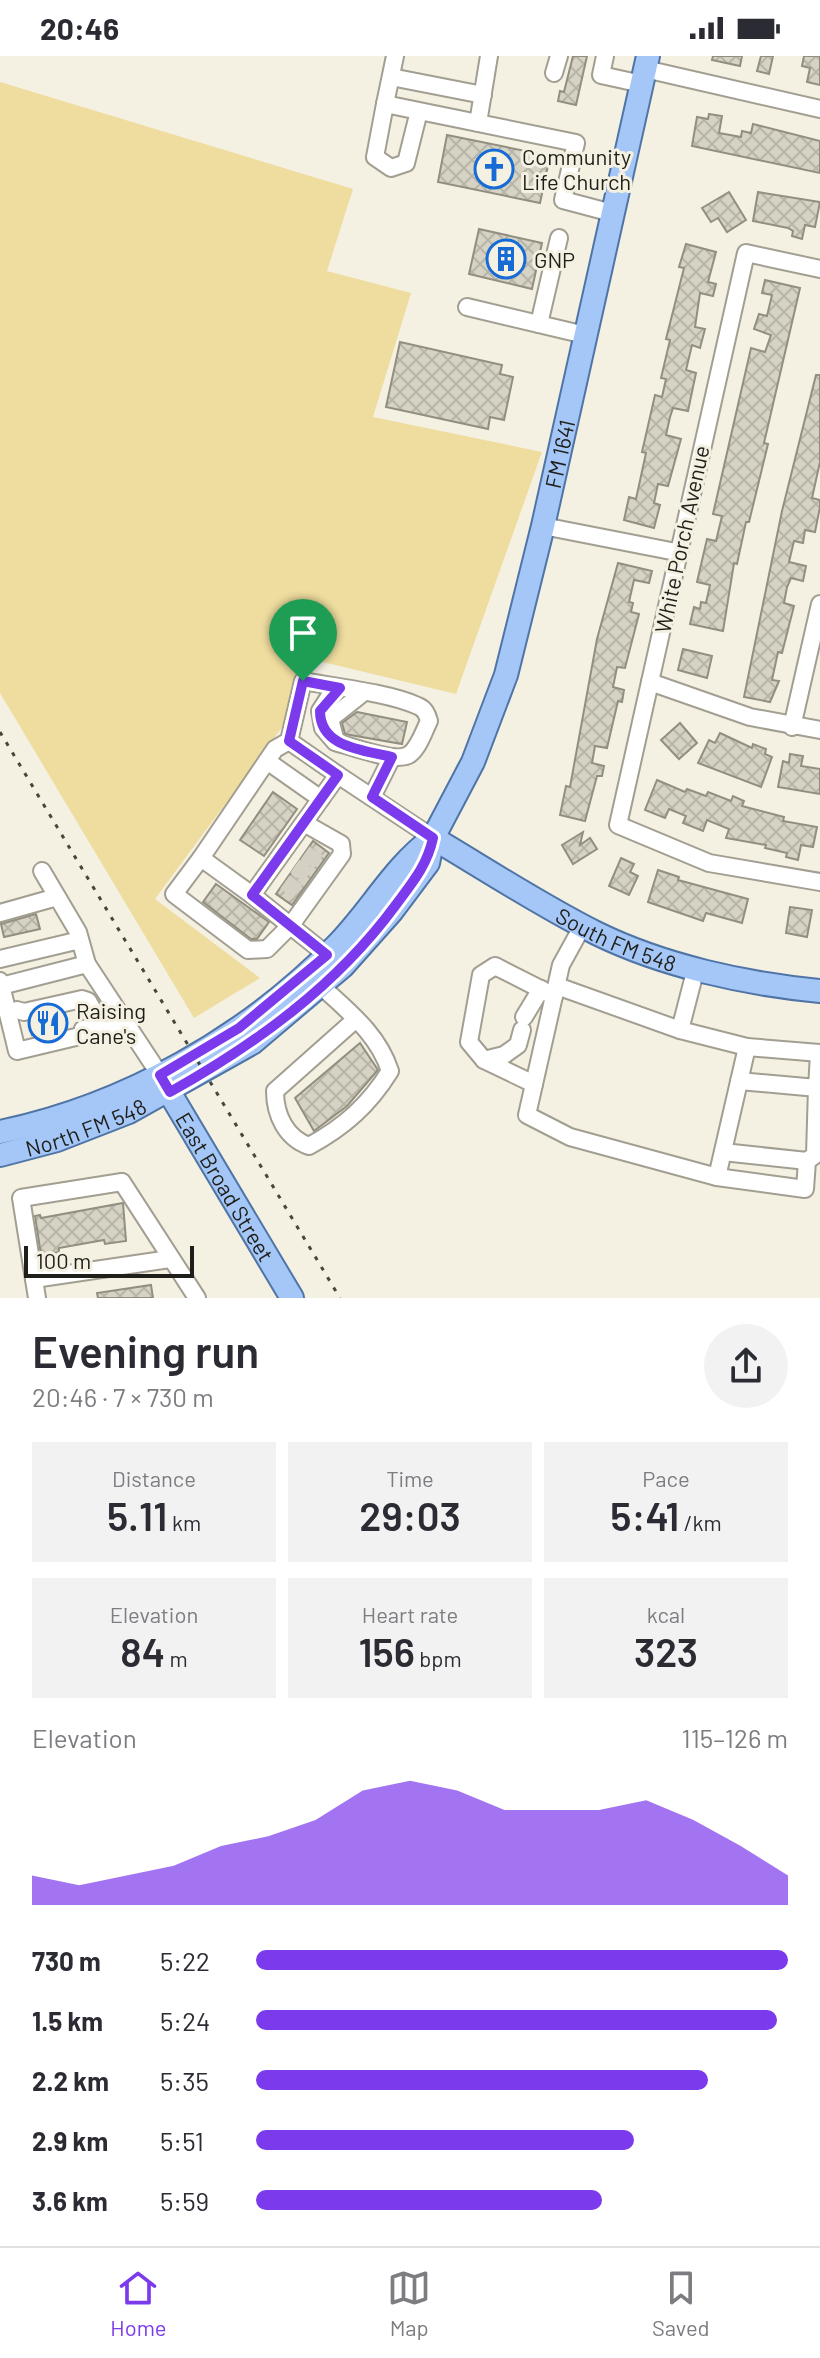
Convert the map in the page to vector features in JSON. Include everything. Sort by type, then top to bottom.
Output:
[{"type":"main road","name":"FM 1641","points":[[433,838],[462,785],[496,704],[543,526],[645,70]]},
{"type":"main road","name":"South FM 548","points":[[433,838],[583,925],[642,952],[696,968],[820,991]]},
{"type":"main road","name":"North FM 548","points":[[0,1132],[165,1083],[239,1028],[327,955],[366,913],[413,852],[433,838]]},
{"type":"main road","name":"North FM 548","points":[[0,1155],[84,1131],[165,1083],[252,1043],[321,986],[392,911],[428,863],[433,838]]},
{"type":"main road","name":"East Broad Street","points":[[165,1083],[290,1297]]},
{"type":"main road","points":[[0,1115],[47,1120]]},
{"type":"street","points":[[395,56],[375,157],[391,168],[406,163],[419,111]]},
{"type":"street","points":[[478,123],[489,56]]},
{"type":"street","points":[[554,73],[559,56]]},
{"type":"street","points":[[605,56],[601,75],[645,70],[820,109]]},
{"type":"street","points":[[391,77],[483,95]]},
{"type":"street","points":[[385,104],[576,143],[563,200],[612,213]]},
{"type":"street","points":[[539,324],[559,238]]},
{"type":"street","name":"White Porch Avenue","points":[[820,269],[746,253],[676,552],[618,825],[709,863],[820,882]]},
{"type":"street","points":[[467,307],[585,335]]},
{"type":"street","points":[[543,526],[676,552]]},
{"type":"street","points":[[792,727],[820,604]]},
{"type":"street","points":[[304,823],[341,844],[342,854],[291,925],[278,940],[259,951],[248,950],[174,894],[275,749],[289,741],[303,681],[340,688],[417,705],[426,711],[429,721],[413,752],[405,758],[392,757],[338,743],[323,728],[320,711],[340,688]]},
{"type":"street","points":[[650,682],[750,717],[820,730]]},
{"type":"street","points":[[338,743],[332,733],[330,719],[363,693]]},
{"type":"street","points":[[289,741],[433,838]]},
{"type":"street","points":[[372,797],[392,757]]},
{"type":"street","points":[[267,761],[321,799]]},
{"type":"street","points":[[252,895],[338,775]]},
{"type":"street","points":[[285,849],[300,860]]},
{"type":"street","points":[[201,858],[327,955]]},
{"type":"street","points":[[42,871],[80,940],[87,964],[165,1083]]},
{"type":"street","points":[[269,871],[285,882]]},
{"type":"street","points":[[0,913],[57,897]]},
{"type":"street","points":[[583,925],[551,990],[527,1115],[570,1137],[717,1177],[805,1189],[807,1161]]},
{"type":"street","points":[[0,959],[80,940]]},
{"type":"street","points":[[87,964],[0,984],[12,1012],[17,1051],[126,1025]]},
{"type":"street","points":[[534,1084],[484,1060],[469,1042],[481,975],[495,966],[551,990],[680,1030],[747,1047],[819,1054],[815,1155],[807,1161],[723,1152]]},
{"type":"street","points":[[680,1030],[696,968]]},
{"type":"street","points":[[12,1012],[102,985]]},
{"type":"street","points":[[321,986],[356,1019],[383,1051],[390,1071],[374,1096],[341,1128],[309,1146],[294,1141],[275,1109],[275,1091],[356,1019]]},
{"type":"street","points":[[484,1060],[504,1055],[518,1045],[523,1024],[551,990]]},
{"type":"street","points":[[12,1012],[82,999],[96,1013],[97,1023],[93,1027],[38,1041],[30,1048]]},
{"type":"street","points":[[717,1177],[747,1047]]},
{"type":"street","points":[[739,1081],[817,1088]]},
{"type":"street","points":[[37,1298],[21,1198],[122,1182],[197,1298]]},
{"type":"street","points":[[34,1279],[170,1259]]},
{"type":"shaded area","points":[[0,82],[353,189],[327,271],[411,293],[373,417],[542,452],[456,694],[302,657],[286,722],[155,899],[260,978],[194,1018],[0,693]]},
{"type":"building","points":[[573,56],[587,56],[576,105],[558,101],[560,91],[564,92]]},
{"type":"building","points":[[713,56],[742,56],[740,66],[712,60]]},
{"type":"building","points":[[761,56],[773,56],[769,74],[757,71]]},
{"type":"building","points":[[804,56],[820,56],[820,85],[807,82],[810,68],[802,66]]},
{"type":"building","points":[[709,114],[722,116],[719,133],[741,137],[742,131],[751,133],[753,124],[820,141],[820,173],[692,146],[697,117],[708,119]]},
{"type":"building","name":"Community Life Church","points":[[447,135],[550,156],[540,203],[438,182]]},
{"type":"building","points":[[729,192],[746,220],[727,232],[718,218],[711,222],[702,208]]},
{"type":"building","points":[[758,192],[820,202],[815,227],[805,225],[802,239],[792,236],[793,231],[788,228],[753,221]]},
{"type":"building","name":"GNP","points":[[479,229],[542,243],[532,289],[469,274]]},
{"type":"building","points":[[686,244],[716,252],[708,282],[716,284],[713,296],[700,293],[695,327],[705,329],[700,348],[692,345],[686,370],[696,373],[688,411],[673,408],[670,417],[666,435],[681,439],[668,486],[658,484],[654,503],[660,505],[654,528],[624,520],[629,497],[636,499],[646,453],[642,452],[655,395],[662,397],[666,379],[661,378],[670,340],[666,339],[684,268],[679,267]]},
{"type":"building","points":[[765,280],[800,288],[764,443],[768,444],[737,564],[734,563],[723,631],[690,624],[694,607],[700,609],[701,602],[706,603],[710,585],[697,582],[707,539],[716,541],[722,516],[713,514],[751,348],[765,352],[771,335],[754,329],[759,314],[767,316],[772,295],[762,293]]},
{"type":"building","points":[[400,342],[502,365],[500,374],[513,377],[504,420],[490,417],[488,429],[386,407]]},
{"type":"building","points":[[816,375],[820,375],[820,462],[812,498],[820,500],[820,507],[815,532],[805,530],[803,543],[794,541],[789,562],[806,566],[803,581],[791,578],[787,587],[784,603],[794,606],[782,653],[778,652],[772,680],[779,681],[770,702],[744,697],[782,511]]},
{"type":"building","points":[[618,563],[652,571],[649,583],[634,580],[629,602],[633,603],[631,612],[639,614],[625,668],[617,667],[613,687],[624,690],[622,702],[618,701],[607,748],[595,746],[592,763],[604,766],[602,776],[597,776],[585,821],[560,815],[566,786],[570,787],[597,639]]},
{"type":"building","points":[[683,649],[712,656],[707,678],[678,670]]},
{"type":"building","points":[[357,712],[407,722],[402,744],[345,734],[342,723]]},
{"type":"building","points":[[680,723],[697,743],[679,759],[661,740]]},
{"type":"building","points":[[720,733],[752,748],[753,744],[766,749],[765,754],[772,757],[761,787],[698,763],[709,740],[715,743]]},
{"type":"building","points":[[790,754],[803,756],[801,766],[820,769],[820,794],[778,787],[783,761],[789,763]]},
{"type":"building","points":[[657,780],[685,792],[687,789],[706,796],[708,792],[731,801],[733,796],[744,801],[742,806],[784,817],[783,821],[817,827],[813,847],[801,845],[798,860],[786,857],[787,853],[765,848],[766,845],[726,838],[729,829],[707,820],[703,831],[683,823],[686,816],[669,809],[665,818],[645,810]]},
{"type":"building","points":[[273,792],[297,809],[264,856],[240,840]]},
{"type":"building","points":[[583,832],[580,845],[590,838],[597,849],[573,864],[562,845]]},
{"type":"building","points":[[313,841],[329,853],[292,905],[276,894]]},
{"type":"building","points":[[621,858],[634,864],[630,872],[638,876],[629,895],[609,886]]},
{"type":"building","points":[[658,870],[679,877],[678,880],[748,899],[742,923],[706,913],[703,921],[648,902]]},
{"type":"building","points":[[216,884],[269,922],[257,939],[251,939],[203,902]]},
{"type":"building","points":[[790,907],[812,910],[807,937],[786,933]]},
{"type":"building","points":[[36,914],[40,929],[4,937],[1,924]]},
{"type":"building","name":"Raising Cane's","points":[[64,1014],[67,1028],[32,1035],[29,1022]]},
{"type":"building","points":[[360,1043],[378,1070],[347,1106],[314,1131],[295,1098]]},
{"type":"building","points":[[123,1203],[126,1241],[105,1244],[104,1240],[59,1248],[59,1252],[41,1255],[35,1216],[40,1215],[41,1218]]},
{"type":"building","points":[[151,1285],[153,1298],[98,1298],[97,1293]]},
{"type":"tunnel","points":[[305,853],[327,868]]},
{"type":"tunnel","points":[[295,866],[318,882]]},
{"type":"tunnel","points":[[285,882],[307,898]]},
{"type":"railway","points":[[0,732],[340,1298]]},
{"type":"place","name":"Community Life Church","points":[[494,169]]},
{"type":"place","name":"GNP","points":[[506,259]]},
{"type":"place","name":"Raising Cane's","points":[[48,1023]]},
{"type":"route","points":[[303,681],[340,688],[320,711],[323,728],[335,742],[392,757],[372,797],[433,838],[428,863],[376,930],[306,1001],[252,1043],[170,1092],[160,1075],[239,1028],[327,955],[252,895],[338,775],[289,741],[303,681]]}]
